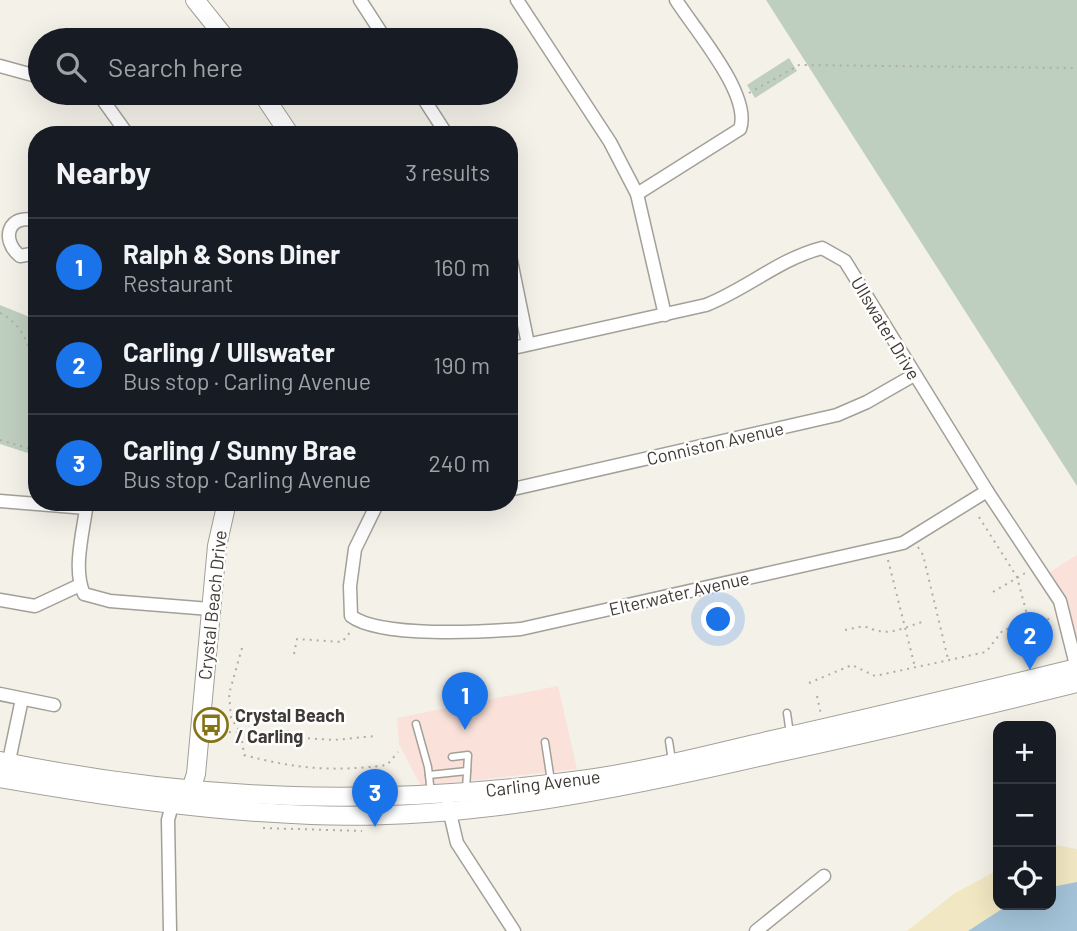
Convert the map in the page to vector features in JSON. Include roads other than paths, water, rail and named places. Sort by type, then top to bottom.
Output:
[{"type":"main road","points":[[195,0],[217,28]]},
{"type":"main road","points":[[269,105],[284,126]]},
{"type":"main road","name":"Crystal Beach Drive","points":[[190,792],[196,774],[210,609],[220,526],[224,511]]},
{"type":"main road","name":"Carling Avenue","points":[[3,770],[172,805],[312,815],[442,800],[466,792],[552,783],[673,762],[1077,669]]},
{"type":"main road","name":"Carling Avenue","points":[[3,770],[190,792],[300,799],[558,799],[655,781],[1077,683]]},
{"type":"street","points":[[360,0],[378,28]]},
{"type":"street","points":[[517,0],[610,142],[637,194],[665,315]]},
{"type":"street","points":[[637,194],[740,129],[744,117],[739,99],[676,0]]},
{"type":"street","points":[[0,66],[28,74]]},
{"type":"street","points":[[106,105],[122,126]]},
{"type":"street","points":[[428,105],[441,126]]},
{"type":"street","points":[[28,219],[15,221],[8,229],[6,240],[11,250],[20,256],[28,255]]},
{"type":"street","name":"Ullswater Drive","points":[[518,347],[665,315],[728,296],[797,254],[822,248],[845,261],[987,491],[1060,601],[1077,669]]},
{"type":"street","points":[[518,295],[528,344]]},
{"type":"street","name":"Conniston Avenue","points":[[518,488],[837,415],[867,402],[914,375]]},
{"type":"street","name":"Elterwater Avenue","points":[[374,511],[355,549],[350,586],[351,616],[388,628],[477,632],[521,629],[885,547],[912,538],[987,491]]},
{"type":"street","points":[[0,501],[28,502]]},
{"type":"street","points":[[86,511],[80,585],[84,594],[96,599],[210,609]]},
{"type":"street","points":[[0,600],[36,607],[80,585]]},
{"type":"street","points":[[0,694],[54,705]]},
{"type":"street","points":[[3,770],[22,699]]},
{"type":"street","points":[[170,931],[168,820],[172,805],[190,792]]},
{"type":"street","points":[[442,800],[457,843],[514,931]]},
{"type":"street","points":[[757,931],[824,876]]},
{"type":"lane","points":[[787,713],[791,736]]},
{"type":"lane","points":[[416,723],[429,775],[442,800]]},
{"type":"lane","points":[[668,741],[673,762]]},
{"type":"lane","points":[[545,742],[552,783]]},
{"type":"lane","points":[[452,757],[468,755],[466,792]]},
{"type":"lane","points":[[426,761],[437,760]]},
{"type":"lane","points":[[429,775],[467,771]]},
{"type":"water","points":[[1077,882],[1077,931],[968,931],[1000,910],[1056,910],[1056,886]]},
{"type":"place","name":"Carling / Ullswater","points":[[1030,670]]},
{"type":"place","name":"Crystal Beach / Carling","points":[[211,725]]},
{"type":"place","name":"Ralph & Sons Diner","points":[[465,730]]},
{"type":"place","name":"Carling / Sunny Brae","points":[[375,827]]}]
